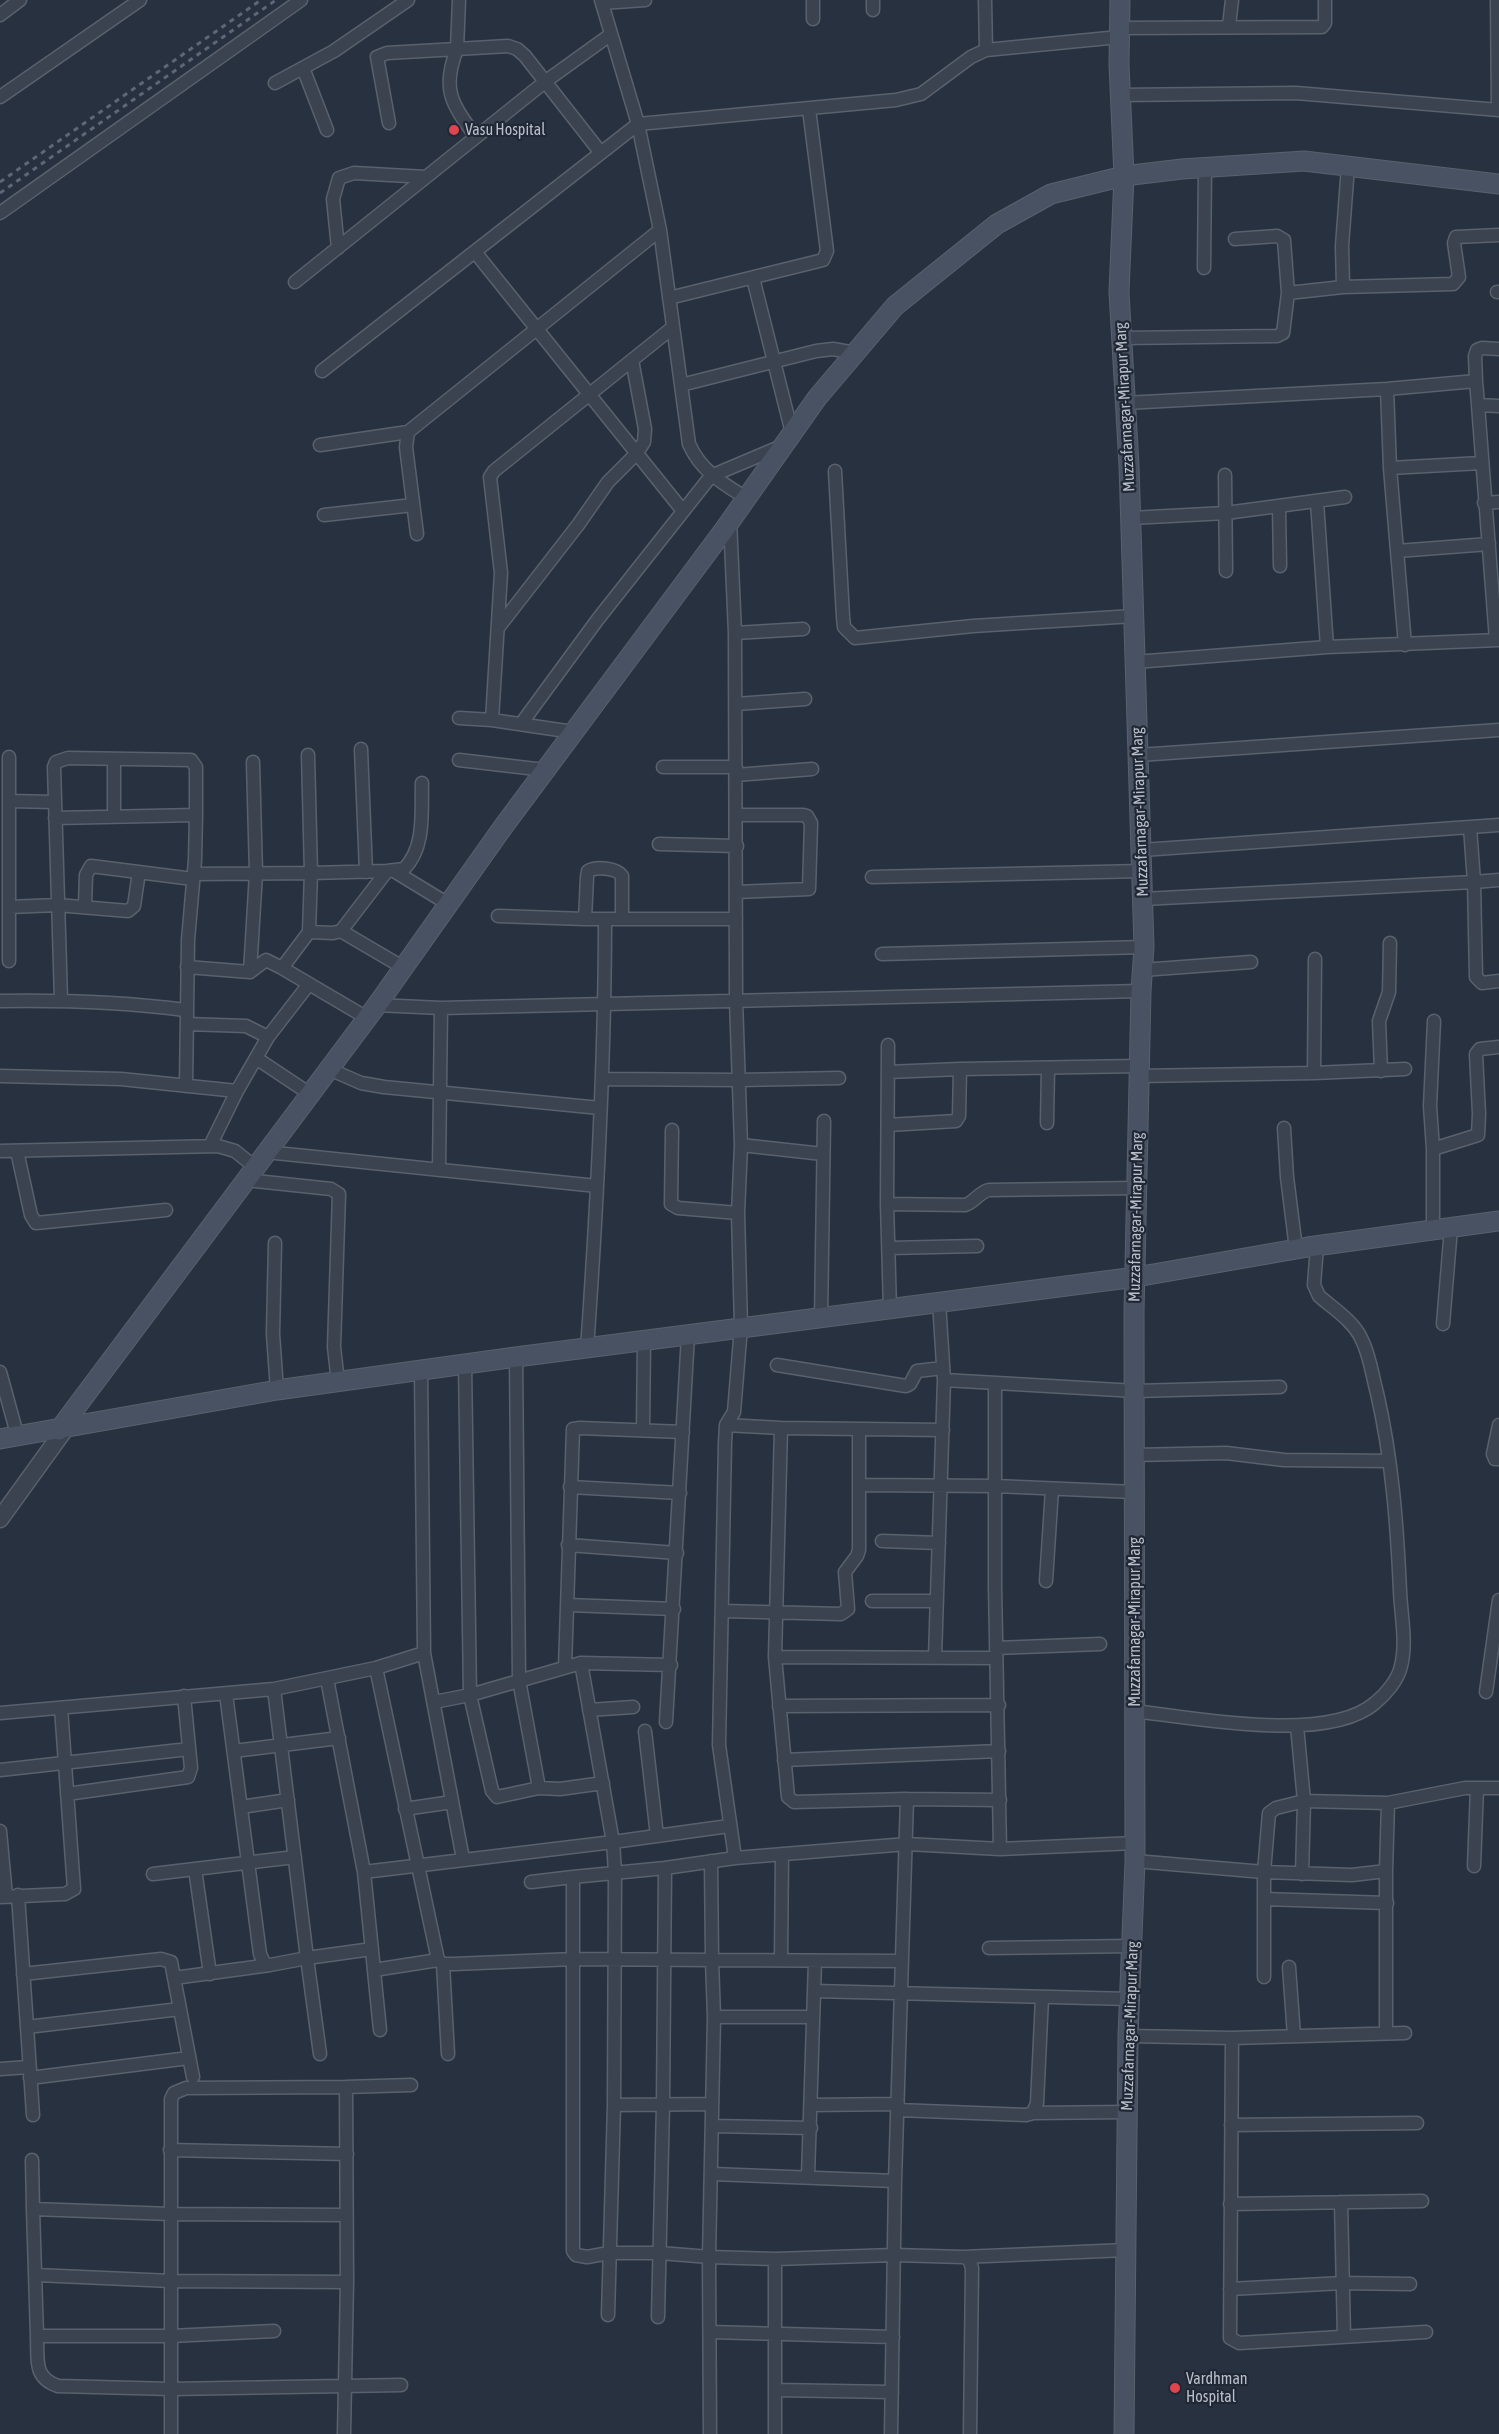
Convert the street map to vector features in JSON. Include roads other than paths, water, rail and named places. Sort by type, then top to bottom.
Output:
[{"type":"main road","name":"Muzzafarnagar-Mirapur Marg","points":[[1120,0],[1119,33],[1124,176],[1119,292],[1131,518],[1144,947],[1141,991],[1134,1312],[1136,1391],[1134,1455],[1135,1852],[1128,2036],[1124,2434]]},
{"type":"main road","points":[[59,1430],[404,968],[545,770],[730,520],[817,398],[895,306],[997,224],[1051,194],[1124,176],[1304,161],[1499,184]]},
{"type":"main road","points":[[8,1436],[59,1430],[277,1390],[741,1327],[821,1319],[1136,1277],[1296,1249],[1499,1221]]},
{"type":"street","points":[[0,14],[20,0]]},
{"type":"street","points":[[0,97],[140,0]]},
{"type":"street","points":[[0,213],[301,0]]},
{"type":"street","points":[[275,83],[334,51],[408,0]]},
{"type":"street","points":[[459,0],[457,49],[450,73],[449,92],[456,110],[476,137]]},
{"type":"street","points":[[646,0],[601,1],[638,124],[660,230],[688,444],[695,457],[711,476],[746,498]]},
{"type":"street","points":[[813,0],[813,19]]},
{"type":"street","points":[[985,0],[986,50]]},
{"type":"street","points":[[1229,26],[1232,0]]},
{"type":"street","points":[[322,371],[638,124],[896,100],[912,96],[933,86],[971,57],[986,50],[1119,33],[1229,26],[1322,27],[1325,23],[1325,0]]},
{"type":"street","points":[[1121,95],[1296,93],[1498,110],[1497,0]]},
{"type":"street","points":[[295,282],[546,81],[610,35]]},
{"type":"street","points":[[389,123],[377,57],[388,53],[512,47],[525,56],[546,81],[601,153]]},
{"type":"street","points":[[303,68],[327,130]]},
{"type":"street","points":[[669,298],[820,261],[825,256],[826,239],[808,109]]},
{"type":"street","points":[[1343,287],[1342,246],[1348,166]]},
{"type":"street","points":[[1204,268],[1205,168]]},
{"type":"street","points":[[338,248],[333,199],[339,178],[354,173],[426,177]]},
{"type":"street","points":[[320,445],[408,432],[660,230]]},
{"type":"street","points":[[1288,293],[1343,287],[1453,284],[1459,277],[1454,244],[1456,237],[1499,235]]},
{"type":"street","points":[[1122,338],[1277,336],[1284,329],[1288,293],[1284,240],[1277,236],[1235,239]]},
{"type":"street","points":[[475,252],[683,511]]},
{"type":"street","points":[[521,724],[598,619],[711,476],[788,440],[774,362],[753,278]]},
{"type":"street","points":[[492,720],[500,563],[490,477],[494,471],[672,328]]},
{"type":"street","points":[[1136,662],[1327,647],[1498,640],[1484,503],[1476,381],[1477,350],[1482,348],[1499,348]]},
{"type":"street","points":[[681,385],[826,349],[855,354]]},
{"type":"street","points":[[498,628],[608,482],[636,454],[644,442],[646,434],[632,360]]},
{"type":"street","points":[[1125,402],[1387,389],[1476,381]]},
{"type":"street","points":[[1387,389],[1390,468],[1405,645]]},
{"type":"street","points":[[1478,405],[1499,406]]},
{"type":"street","points":[[408,432],[406,447],[417,534]]},
{"type":"street","points":[[1390,468],[1481,463]]},
{"type":"street","points":[[835,472],[844,627],[854,638],[973,626],[1134,616]]},
{"type":"street","points":[[1225,475],[1226,571]]},
{"type":"street","points":[[1131,518],[1226,513],[1345,497]]},
{"type":"street","points":[[1316,502],[1327,647]]},
{"type":"street","points":[[1484,503],[1499,502]]},
{"type":"street","points":[[324,515],[413,506]]},
{"type":"street","points":[[1278,507],[1280,566]]},
{"type":"street","points":[[730,520],[736,704],[736,1000],[741,1145],[738,1213],[741,1327],[734,1412],[726,1425],[719,1745],[735,1858]]},
{"type":"street","points":[[1397,551],[1489,544]]},
{"type":"street","points":[[735,633],[802,629]]},
{"type":"street","points":[[736,704],[805,700]]},
{"type":"street","points":[[460,718],[492,720],[573,732]]},
{"type":"street","points":[[1138,755],[1499,730]]},
{"type":"street","points":[[362,749],[366,872]]},
{"type":"street","points":[[282,968],[309,932],[311,873],[308,755]]},
{"type":"street","points":[[9,757],[9,961]]},
{"type":"street","points":[[61,1000],[54,802],[54,767],[56,762],[68,758],[191,760],[196,767],[196,815],[194,877],[187,966],[186,1086]]},
{"type":"street","points":[[114,760],[114,816]]},
{"type":"street","points":[[459,760],[545,770]]},
{"type":"street","points":[[250,972],[256,873],[253,762]]},
{"type":"street","points":[[663,767],[736,771],[812,769]]},
{"type":"street","points":[[85,907],[86,875],[91,866],[194,877],[256,873],[400,871],[407,866],[418,843],[422,783]]},
{"type":"street","points":[[9,801],[54,802]]},
{"type":"street","points":[[55,818],[196,815]]},
{"type":"street","points":[[736,892],[809,889],[811,823],[807,816],[803,815],[737,815]]},
{"type":"street","points":[[1142,850],[1499,825]]},
{"type":"street","points":[[1470,827],[1474,882],[1476,977],[1482,982],[1499,981]]},
{"type":"street","points":[[659,844],[737,846]]},
{"type":"street","points":[[585,919],[588,871],[596,869],[616,870],[622,876],[622,919]]},
{"type":"street","points":[[390,871],[448,904]]},
{"type":"street","points":[[309,932],[333,933],[341,931],[390,871]]},
{"type":"street","points":[[872,877],[1142,871]]},
{"type":"street","points":[[9,907],[57,905],[124,911],[134,906],[139,872]]},
{"type":"street","points":[[1143,899],[1499,880]]},
{"type":"street","points":[[498,916],[585,919],[736,919]]},
{"type":"street","points":[[587,1348],[602,1079],[606,919]]},
{"type":"street","points":[[341,931],[404,968]]},
{"type":"street","points":[[1381,1071],[1378,1021],[1390,992],[1390,944]]},
{"type":"street","points":[[882,954],[1144,947]]},
{"type":"street","points":[[1314,1073],[1315,958]]},
{"type":"street","points":[[187,966],[250,972],[266,960],[309,984],[372,1011],[736,1000],[1141,991]]},
{"type":"street","points":[[1142,970],[1251,962]]},
{"type":"street","points":[[210,1146],[237,1091],[268,1037],[309,984]]},
{"type":"street","points":[[0,1001],[128,1002],[186,1010]]},
{"type":"street","points":[[439,1170],[440,1008]]},
{"type":"street","points":[[1434,1021],[1430,1106],[1442,1229],[1443,1324]]},
{"type":"street","points":[[187,1024],[246,1026],[268,1037]]},
{"type":"street","points":[[888,1045],[887,1204],[890,1309]]},
{"type":"street","points":[[1433,1149],[1478,1135],[1479,1114],[1476,1054],[1480,1049],[1499,1048]]},
{"type":"street","points":[[256,1058],[310,1094]]},
{"type":"street","points":[[888,1072],[1048,1068],[1314,1073],[1405,1069]]},
{"type":"street","points":[[1047,1123],[1048,1068]]},
{"type":"street","points":[[329,1069],[361,1083],[600,1108]]},
{"type":"street","points":[[888,1125],[956,1122],[959,1116],[960,1069]]},
{"type":"street","points":[[0,1076],[121,1079],[237,1091]]},
{"type":"street","points":[[602,1079],[739,1080],[839,1078]]},
{"type":"street","points":[[821,1319],[824,1121]]},
{"type":"street","points":[[1284,1128],[1287,1177],[1296,1249]]},
{"type":"street","points":[[672,1130],[671,1204],[678,1208],[738,1213]]},
{"type":"street","points":[[741,1145],[824,1154]]},
{"type":"street","points":[[0,1151],[210,1146],[235,1151],[250,1174],[331,1189],[339,1194],[334,1347],[338,1382]]},
{"type":"street","points":[[17,1151],[30,1215],[36,1223],[166,1210]]},
{"type":"street","points":[[266,1152],[596,1186]]},
{"type":"street","points":[[887,1204],[965,1205],[975,1200],[982,1192],[989,1190],[1137,1188]]},
{"type":"street","points":[[276,1243],[273,1334],[277,1390]]},
{"type":"street","points":[[889,1248],[977,1246]]},
{"type":"street","points":[[1135,1710],[1268,1726],[1298,1726],[1347,1717],[1375,1704],[1392,1684],[1401,1666],[1402,1636],[1398,1526],[1381,1410],[1362,1339],[1351,1323],[1319,1296],[1316,1291],[1317,1246]]},
{"type":"street","points":[[935,1657],[943,1430],[943,1374],[939,1302]]},
{"type":"street","points":[[666,1722],[674,1609],[688,1334]]},
{"type":"street","points":[[643,1430],[644,1340]]},
{"type":"street","points":[[516,1357],[519,1680],[539,1788]]},
{"type":"street","points":[[465,1364],[470,1695],[494,1795],[501,1796],[539,1788],[560,1789],[602,1784]]},
{"type":"street","points":[[777,1365],[906,1386],[910,1384],[917,1371],[995,1383],[1136,1391],[1280,1387]]},
{"type":"street","points":[[421,1370],[424,1653],[463,1860]]},
{"type":"street","points":[[0,1372],[8,1436]]},
{"type":"street","points":[[995,1383],[996,1653],[999,1705],[1000,1849]]},
{"type":"street","points":[[726,1425],[781,1428],[943,1430]]},
{"type":"street","points":[[1499,1425],[1493,1454],[1495,1459],[1499,1459]]},
{"type":"street","points":[[781,1428],[775,1657],[788,1797],[794,1802],[907,1799],[1000,1800]]},
{"type":"street","points":[[565,1667],[573,1429],[683,1432]]},
{"type":"street","points":[[723,1611],[841,1614],[848,1609],[845,1572],[858,1556],[859,1550],[859,1429]]},
{"type":"street","points":[[0,1503],[59,1430]]},
{"type":"street","points":[[0,1519],[59,1430]]},
{"type":"street","points":[[1134,1455],[1226,1453],[1298,1460],[1389,1461]]},
{"type":"street","points":[[860,1485],[995,1486],[1134,1492]]},
{"type":"street","points":[[570,1487],[680,1493]]},
{"type":"street","points":[[1046,1581],[1052,1489]]},
{"type":"street","points":[[882,1541],[939,1543]]},
{"type":"street","points":[[568,1545],[677,1553]]},
{"type":"street","points":[[1486,1692],[1499,1600]]},
{"type":"street","points":[[872,1601],[937,1601]]},
{"type":"street","points":[[568,1605],[674,1609]]},
{"type":"street","points":[[775,1657],[935,1657],[1100,1644]]},
{"type":"street","points":[[0,1713],[274,1689],[376,1668],[424,1653]]},
{"type":"street","points":[[434,1702],[470,1695],[581,1663],[670,1665]]},
{"type":"street","points":[[581,1663],[613,1842],[615,1872],[614,2105],[608,2315]]},
{"type":"street","points":[[376,1668],[405,1809],[441,1962],[448,2054]]},
{"type":"street","points":[[327,1679],[364,1872],[380,2030]]},
{"type":"street","points":[[274,1689],[320,2054]]},
{"type":"street","points":[[226,1694],[260,1954],[264,1963],[270,1965]]},
{"type":"street","points":[[67,1794],[183,1779],[191,1773],[184,1696]]},
{"type":"street","points":[[779,1706],[999,1705]]},
{"type":"street","points":[[589,1710],[633,1707]]},
{"type":"street","points":[[8,1896],[65,1894],[74,1889],[61,1708]]},
{"type":"street","points":[[1298,1726],[1304,1801],[1302,1874]]},
{"type":"street","points":[[645,1730],[657,1836]]},
{"type":"street","points":[[234,1750],[338,1738]]},
{"type":"street","points":[[0,1770],[189,1749]]},
{"type":"street","points":[[784,1760],[999,1751]]},
{"type":"street","points":[[1474,1866],[1477,1788]]},
{"type":"street","points":[[1264,1977],[1264,1872],[1269,1813],[1276,1808],[1304,1801],[1388,1803],[1434,1793],[1477,1788],[1499,1788]]},
{"type":"street","points":[[891,2434],[901,1961],[907,1844],[907,1799]]},
{"type":"street","points":[[241,1807],[288,1800]]},
{"type":"street","points":[[405,1809],[452,1802]]},
{"type":"street","points":[[1386,2034],[1388,1803]]},
{"type":"street","points":[[364,1872],[730,1826]]},
{"type":"street","points":[[0,1832],[8,1896],[23,1974],[33,2115]]},
{"type":"street","points":[[531,1882],[665,1868],[735,1858],[907,1844],[1000,1849],[1135,1852],[1264,1872],[1352,1875],[1386,1871]]},
{"type":"street","points":[[781,1960],[782,1854]]},
{"type":"street","points":[[153,1874],[295,1857]]},
{"type":"street","points":[[710,2434],[709,2257],[714,2017],[711,1861]]},
{"type":"street","points":[[658,2317],[663,2105],[665,1868]]},
{"type":"street","points":[[195,1869],[210,1974]]},
{"type":"street","points":[[573,1877],[573,2251],[576,2255],[587,2257],[610,2254],[660,2253],[775,2259],[894,2255],[963,2257],[1126,2250]]},
{"type":"street","points":[[1264,1899],[1387,1903]]},
{"type":"street","points":[[989,1948],[1132,1946]]},
{"type":"street","points":[[174,1978],[372,1949]]},
{"type":"street","points":[[374,1970],[441,1962],[574,1959],[901,1961]]},
{"type":"street","points":[[23,1974],[166,1960],[171,1962],[193,2078]]},
{"type":"street","points":[[808,2176],[815,1961]]},
{"type":"street","points":[[1289,1967],[1294,2036]]},
{"type":"street","points":[[814,1991],[1130,1999]]},
{"type":"street","points":[[1034,2113],[1037,2104],[1042,1998]]},
{"type":"street","points":[[27,2027],[180,2009]]},
{"type":"street","points":[[714,2017],[812,2017]]},
{"type":"street","points":[[1128,2036],[1232,2038],[1405,2033]]},
{"type":"street","points":[[1232,2038],[1230,2204],[1230,2333],[1232,2340],[1239,2343],[1426,2332]]},
{"type":"street","points":[[0,2069],[30,2073],[189,2058]]},
{"type":"street","points":[[171,2434],[170,2150],[171,2099],[174,2093],[179,2089],[346,2087],[411,2084]]},
{"type":"street","points":[[344,2434],[346,2087]]},
{"type":"street","points":[[614,2105],[712,2104]]},
{"type":"street","points":[[811,2105],[898,2107],[1026,2115],[1034,2113],[1127,2112]]},
{"type":"street","points":[[1231,2125],[1417,2123]]},
{"type":"street","points":[[712,2126],[810,2128]]},
{"type":"street","points":[[170,2150],[347,2154]]},
{"type":"street","points":[[32,2160],[37,2336],[40,2374],[44,2380],[58,2386],[171,2389],[401,2386]]},
{"type":"street","points":[[712,2174],[808,2176],[896,2181]]},
{"type":"street","points":[[1230,2204],[1422,2201]]},
{"type":"street","points":[[1341,2202],[1344,2337]]},
{"type":"street","points":[[33,2209],[171,2214],[345,2215]]},
{"type":"street","points":[[963,2257],[968,2259],[972,2268],[970,2434]]},
{"type":"street","points":[[775,2259],[775,2434]]},
{"type":"street","points":[[36,2275],[171,2281],[346,2282]]},
{"type":"street","points":[[1230,2289],[1343,2283],[1410,2284]]},
{"type":"street","points":[[37,2336],[171,2336],[274,2331]]},
{"type":"street","points":[[710,2332],[893,2337]]},
{"type":"street","points":[[775,2390],[892,2392]]},
{"type":"railway","points":[[0,182],[261,0]]},
{"type":"railway","points":[[0,193],[276,0]]},
{"type":"place","name":"Vasu Hospital","points":[[454,130]]},
{"type":"place","name":"Vardhman Hospital","points":[[1175,2388]]}]
